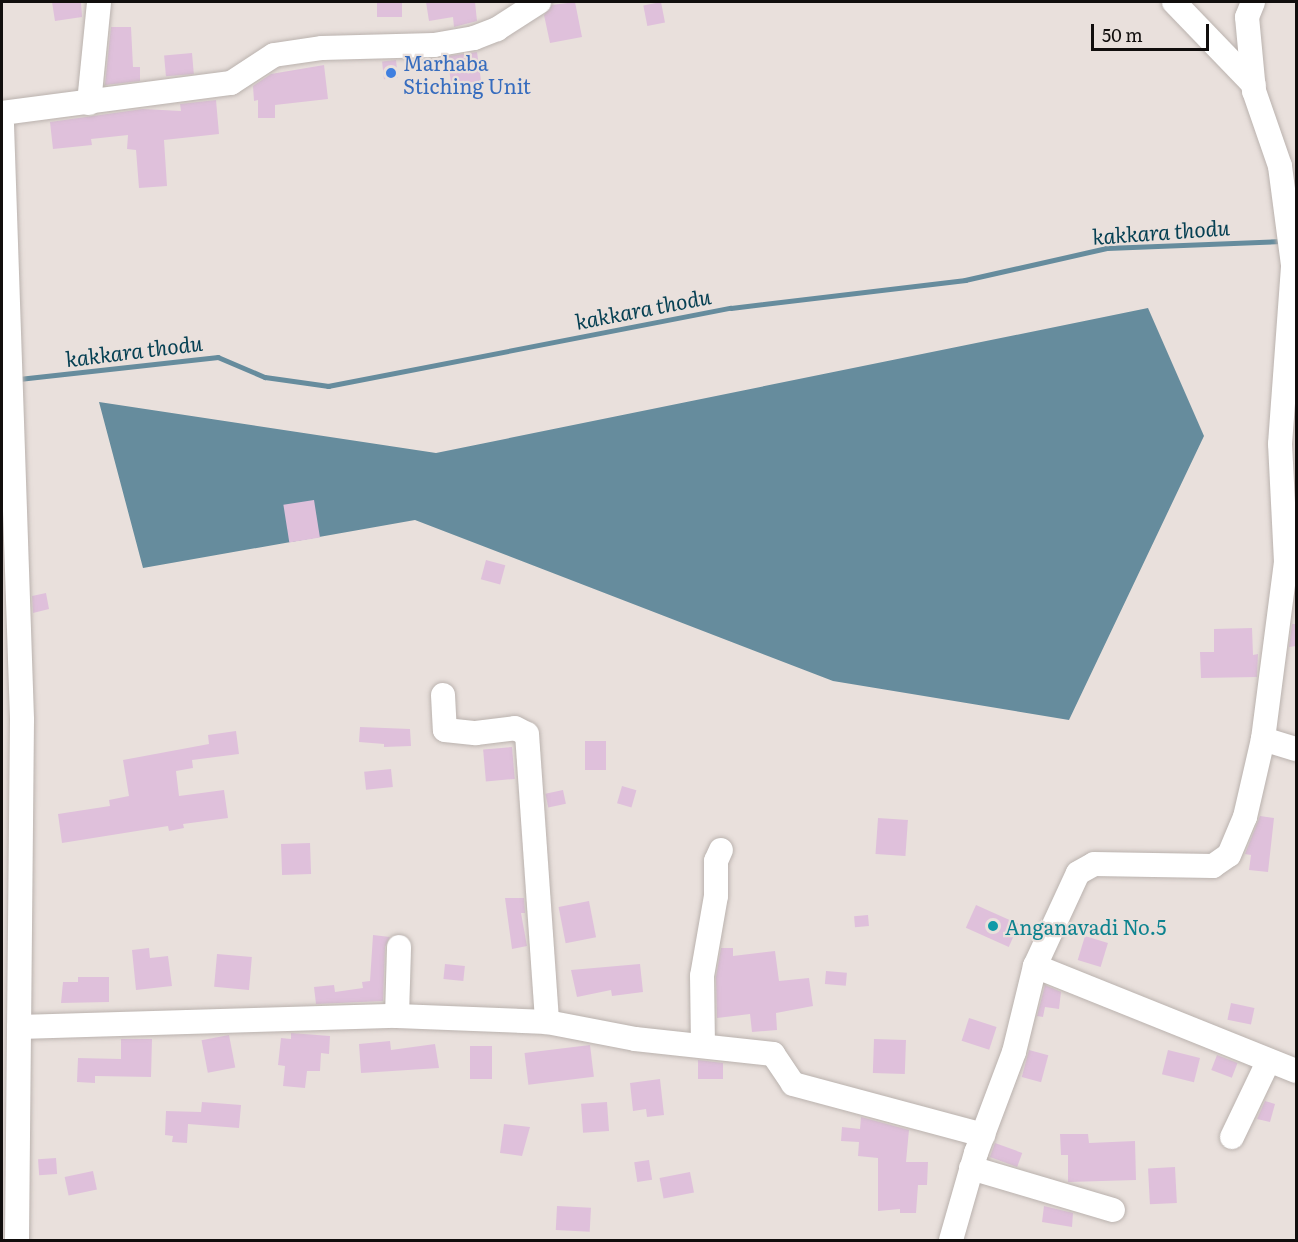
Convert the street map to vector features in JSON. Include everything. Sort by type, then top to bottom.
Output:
[{"type":"street","points":[[89,102],[99,2]]},
{"type":"street","points":[[2,113],[231,83],[274,55],[322,48],[434,45],[474,38],[497,29],[539,2]]},
{"type":"street","points":[[1174,2],[1254,85]]},
{"type":"street","points":[[951,1240],[971,1168],[1014,1052],[1035,966],[1078,873],[1086,866],[1213,866],[1221,862],[1245,817],[1263,739],[1286,562],[1280,444],[1293,265],[1288,164],[1254,85],[1247,17],[1253,2]]},
{"type":"street","points":[[2,125],[22,720],[17,1240]]},
{"type":"street","points":[[443,695],[445,730],[476,733],[515,728],[527,734],[547,1022]]},
{"type":"street","points":[[1263,739],[1296,748]]},
{"type":"street","points":[[703,1046],[702,976],[716,896],[716,861],[721,850]]},
{"type":"street","points":[[397,1016],[399,947]]},
{"type":"street","points":[[1035,966],[1268,1062],[1296,1071]]},
{"type":"street","points":[[19,1027],[397,1016],[547,1022],[634,1039],[774,1054],[793,1084],[983,1135]]},
{"type":"street","points":[[1232,1137],[1268,1062]]},
{"type":"street","points":[[971,1168],[1113,1210]]},
{"type":"water","points":[[1148,308],[1204,436],[1069,720],[833,681],[415,520],[143,568],[99,402],[436,453]]},
{"type":"building","points":[[52,2],[81,2],[82,17],[55,21]]},
{"type":"building","points":[[377,2],[402,2],[402,17],[377,17]]},
{"type":"building","points":[[426,2],[475,2],[477,21],[454,27],[453,17],[429,21]]},
{"type":"building","points":[[575,2],[582,37],[550,43],[544,15],[552,5]]},
{"type":"building","points":[[661,2],[665,23],[647,26],[643,5]]},
{"type":"building","points":[[111,27],[131,27],[133,67],[140,67],[140,81],[105,85]]},
{"type":"building","points":[[477,52],[481,81],[451,85],[447,56]]},
{"type":"building","points":[[192,53],[194,74],[166,76],[164,55]]},
{"type":"building","points":[[396,60],[398,78],[384,79],[382,61]]},
{"type":"building","points":[[324,65],[328,99],[275,105],[275,118],[258,118],[258,100],[254,101],[253,86],[271,74]]},
{"type":"building","points":[[216,100],[219,134],[164,140],[167,186],[139,188],[136,150],[127,149],[128,135],[91,139],[92,145],[53,149],[50,122],[143,109],[181,111],[180,104]]},
{"type":"building","points":[[314,500],[320,538],[289,542],[283,505]]},
{"type":"building","points":[[486,560],[505,565],[500,584],[481,579]]},
{"type":"building","points":[[46,593],[49,609],[33,613],[32,596]]},
{"type":"building","points":[[1292,624],[1296,624],[1296,646],[1289,647]]},
{"type":"building","points":[[1252,628],[1253,655],[1258,654],[1257,677],[1201,678],[1200,652],[1214,652],[1214,629]]},
{"type":"building","points":[[360,727],[410,729],[411,746],[384,747],[384,744],[359,742]]},
{"type":"building","points":[[236,731],[239,754],[192,760],[193,768],[176,771],[179,796],[224,790],[228,818],[183,824],[184,828],[169,831],[168,826],[62,843],[58,814],[110,806],[109,800],[129,796],[123,760],[209,744],[208,735]]},
{"type":"building","points":[[585,741],[606,741],[606,770],[585,770]]},
{"type":"building","points":[[512,747],[515,779],[486,781],[483,750]]},
{"type":"building","points":[[391,769],[393,787],[366,790],[364,772]]},
{"type":"building","points":[[622,786],[636,790],[631,807],[617,803]]},
{"type":"building","points":[[563,790],[566,804],[548,807],[545,794]]},
{"type":"building","points":[[1260,816],[1274,818],[1268,872],[1249,870],[1251,855],[1245,854]]},
{"type":"building","points":[[878,818],[908,820],[905,856],[875,854]]},
{"type":"building","points":[[310,843],[311,874],[282,875],[281,844]]},
{"type":"building","points":[[505,898],[524,898],[525,913],[521,913],[527,946],[512,949]]},
{"type":"building","points":[[589,901],[596,937],[566,943],[559,907]]},
{"type":"building","name":"Anganavadi No.5","points":[[976,905],[1019,924],[1009,947],[966,928]]},
{"type":"building","points":[[868,915],[869,926],[855,927],[854,916]]},
{"type":"building","points":[[373,935],[390,937],[385,947],[383,1001],[316,1004],[314,987],[334,985],[335,992],[363,988],[362,982],[370,981]]},
{"type":"building","points":[[1085,936],[1108,943],[1101,967],[1078,960]]},
{"type":"building","points":[[149,948],[150,958],[168,956],[172,986],[136,990],[132,950]]},
{"type":"building","points":[[721,948],[733,948],[733,956],[775,951],[779,981],[809,978],[813,1006],[776,1013],[777,1030],[752,1032],[750,1014],[717,1018],[716,977]]},
{"type":"building","points":[[217,954],[252,957],[249,990],[214,987]]},
{"type":"building","points":[[445,964],[465,966],[463,981],[443,979]]},
{"type":"building","points":[[640,964],[643,992],[612,996],[611,990],[577,997],[571,970]]},
{"type":"building","points":[[826,971],[847,973],[846,986],[825,984]]},
{"type":"building","points":[[78,977],[109,977],[109,1002],[61,1003],[63,982],[78,982]]},
{"type":"building","points":[[1045,985],[1061,992],[1059,1009],[1045,1007],[1043,1017],[1037,1016]]},
{"type":"building","points":[[1231,1003],[1254,1008],[1251,1025],[1227,1020]]},
{"type":"building","points":[[969,1018],[997,1027],[989,1050],[962,1041]]},
{"type":"building","points":[[291,1033],[330,1036],[329,1054],[321,1053],[320,1071],[307,1071],[305,1088],[283,1086],[285,1066],[278,1065],[281,1038],[291,1039]]},
{"type":"building","points":[[229,1035],[235,1067],[208,1073],[202,1040]]},
{"type":"building","points":[[121,1039],[152,1039],[151,1077],[95,1076],[95,1083],[77,1082],[78,1058],[121,1059]]},
{"type":"building","points":[[874,1039],[906,1040],[905,1074],[873,1073]]},
{"type":"building","points":[[390,1041],[391,1050],[435,1044],[439,1068],[361,1073],[359,1044]]},
{"type":"building","points":[[590,1045],[594,1077],[528,1085],[524,1053]]},
{"type":"building","points":[[470,1046],[492,1046],[492,1079],[470,1079]]},
{"type":"building","points":[[1029,1050],[1048,1055],[1041,1082],[1022,1077]]},
{"type":"building","points":[[1168,1050],[1200,1058],[1194,1082],[1162,1074]]},
{"type":"building","points":[[1217,1055],[1238,1063],[1232,1078],[1211,1070]]},
{"type":"building","points":[[698,1060],[723,1063],[723,1079],[698,1079]]},
{"type":"building","points":[[660,1079],[664,1115],[647,1117],[646,1109],[633,1111],[630,1083]]},
{"type":"building","points":[[1265,1101],[1275,1104],[1270,1122],[1257,1119]]},
{"type":"building","points":[[202,1102],[241,1105],[239,1128],[188,1124],[187,1143],[172,1142],[173,1136],[165,1135],[166,1111],[201,1112]]},
{"type":"building","points":[[607,1102],[609,1131],[583,1133],[581,1104]]},
{"type":"building","points":[[861,1117],[909,1130],[906,1162],[928,1162],[927,1185],[918,1185],[916,1213],[900,1213],[900,1209],[878,1211],[878,1158],[858,1156],[859,1142],[841,1141],[842,1127],[860,1129]]},
{"type":"building","points":[[504,1124],[530,1127],[522,1156],[500,1153]]},
{"type":"building","points":[[1060,1134],[1088,1134],[1089,1143],[1135,1141],[1136,1180],[1068,1182],[1068,1155],[1061,1155]]},
{"type":"building","points":[[995,1143],[1022,1153],[1017,1167],[990,1157]]},
{"type":"building","points":[[56,1158],[57,1174],[39,1175],[38,1159]]},
{"type":"building","points":[[649,1160],[652,1180],[637,1182],[634,1162]]},
{"type":"building","points":[[1175,1167],[1177,1203],[1150,1204],[1148,1168]]},
{"type":"building","points":[[93,1171],[97,1190],[69,1196],[65,1177]]},
{"type":"building","points":[[690,1172],[694,1193],[664,1199],[660,1178]]},
{"type":"building","points":[[557,1206],[591,1208],[590,1232],[556,1230]]},
{"type":"building","points":[[1044,1206],[1073,1213],[1072,1227],[1042,1222]]},
{"type":"waterway","name":"kakkara thodu","points":[[19,379],[218,357],[265,377],[328,386],[731,308],[965,280],[1107,248],[1282,241]]},
{"type":"place","name":"Marhaba Stiching Unit","points":[[391,73]]},
{"type":"place","name":"Anganavadi No.5","points":[[993,926]]}]
